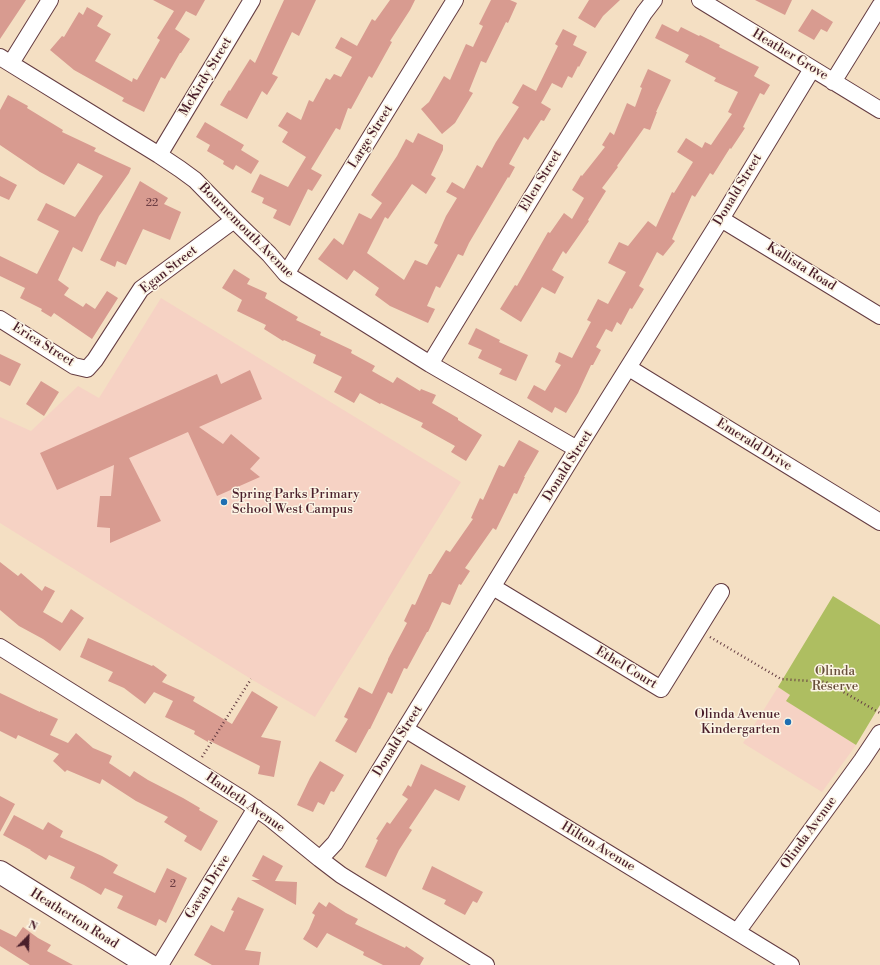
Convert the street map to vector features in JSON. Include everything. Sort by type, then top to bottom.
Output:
[{"type":"main road","name":"Heatherton Road","points":[[0,872],[149,965]]},
{"type":"street","points":[[6,60],[50,0]]},
{"type":"street","name":"McKirdy Street","points":[[159,155],[252,0]]},
{"type":"street","name":"Large Street","points":[[286,274],[455,0]]},
{"type":"street","name":"Ellen Street","points":[[430,364],[644,13],[654,0]]},
{"type":"street","name":"Heather Grove","points":[[700,0],[880,110]]},
{"type":"street","points":[[833,82],[880,6]]},
{"type":"street","name":"Bournemouth Avenue","points":[[6,60],[159,155],[195,180],[269,254],[286,274],[430,364],[577,450]]},
{"type":"street","name":"Donald Street","points":[[320,859],[335,843],[721,219],[812,69]]},
{"type":"street","name":"Kallista Road","points":[[721,219],[880,316]]},
{"type":"street","name":"Egan Street","points":[[87,369],[95,360],[141,289],[234,220]]},
{"type":"street","name":"Erica Street","points":[[0,319],[74,366],[87,369]]},
{"type":"street","name":"Emerald Drive","points":[[629,368],[880,522]]},
{"type":"street","name":"Ethel Court","points":[[493,587],[661,689],[721,592]]},
{"type":"street","name":"Hanleth Avenue","points":[[0,647],[244,800],[341,875],[486,965]]},
{"type":"street","name":"Hilton Avenue","points":[[405,729],[791,965]]},
{"type":"street","name":"Olinda Avenue","points":[[736,932],[857,767],[880,733]]},
{"type":"street","name":"Gavan Drive","points":[[160,965],[256,808]]},
{"type":"path","points":[[698,630],[781,679],[826,682],[880,712]]},
{"type":"path","points":[[202,757],[251,679]]},
{"type":"shaded area","name":"Spring Parks Primary School West Campus","points":[[161,298],[461,482],[315,717],[251,679],[0,523],[0,417],[31,431],[78,386],[99,398]]},
{"type":"shaded area","name":"Olinda Avenue Kindergarten","points":[[778,687],[790,695],[787,701],[856,745],[822,792],[743,743]]},
{"type":"green space","name":"Olinda Reserve","points":[[833,596],[880,625],[880,705],[856,745],[786,701],[790,695],[778,687]]},
{"type":"building","points":[[0,0],[26,0],[0,39]]},
{"type":"building","points":[[153,0],[205,0],[196,16],[186,11],[175,29],[190,39],[165,79],[161,77],[144,112],[122,101],[124,98],[74,70],[50,50],[62,36],[64,37],[79,12],[83,15],[87,7],[103,16],[97,26],[111,34],[95,61],[132,82],[133,78],[137,80],[160,40],[157,38],[174,11]]},
{"type":"building","points":[[284,0],[316,0],[299,36],[292,32],[272,74],[278,77],[267,95],[262,91],[247,119],[220,105],[250,59],[255,63]]},
{"type":"building","points":[[390,0],[415,0],[390,41],[392,42],[372,78],[369,76],[351,109],[348,108],[340,130],[336,128],[311,169],[322,175],[312,191],[308,189],[290,226],[273,218],[277,210],[262,203],[264,198],[251,192],[260,174],[288,187],[306,157],[282,142],[288,132],[278,126],[287,112],[301,120],[309,100],[313,102],[326,78],[330,80],[334,74],[341,77],[352,57],[335,48],[341,37],[357,46],[372,19],[375,21]]},
{"type":"building","points":[[491,0],[510,0],[517,3],[486,63],[481,61],[469,91],[473,93],[455,123],[442,134],[421,109],[429,102],[444,76],[450,80],[466,44],[473,47],[483,26],[479,24]]},
{"type":"building","points":[[589,0],[620,0],[603,16],[595,28],[578,18]]},
{"type":"building","points":[[755,0],[792,0],[785,15]]},
{"type":"building","points":[[812,9],[833,22],[827,32],[821,29],[814,40],[798,31]]},
{"type":"building","points":[[662,24],[678,32],[681,27],[699,36],[700,35],[720,45],[719,47],[759,67],[754,76],[770,85],[764,95],[760,93],[743,127],[745,128],[713,175],[710,173],[695,197],[692,195],[672,239],[675,241],[663,256],[657,252],[639,286],[644,289],[632,309],[630,308],[621,325],[617,322],[612,332],[606,329],[596,347],[601,350],[593,365],[591,365],[578,393],[566,413],[555,407],[552,413],[527,398],[534,385],[545,391],[561,365],[555,362],[559,352],[572,358],[591,322],[587,320],[598,299],[608,304],[626,272],[608,263],[619,242],[628,246],[648,221],[656,227],[672,192],[674,193],[693,162],[677,152],[686,138],[702,148],[705,142],[711,145],[732,114],[728,112],[738,92],[714,81],[716,78],[685,62],[689,55],[655,38]]},
{"type":"building","points":[[563,29],[577,36],[573,45],[587,52],[572,78],[568,76],[562,88],[552,83],[541,103],[551,109],[544,121],[541,120],[528,140],[524,137],[509,164],[515,167],[469,243],[463,256],[458,254],[440,288],[436,286],[427,306],[435,309],[428,323],[390,306],[375,295],[379,288],[354,270],[347,280],[318,259],[334,238],[343,245],[359,213],[371,219],[382,203],[371,195],[397,156],[406,139],[413,143],[418,133],[443,145],[443,150],[431,175],[436,178],[426,194],[412,184],[388,219],[385,217],[367,253],[404,280],[415,260],[427,265],[438,245],[434,243],[446,216],[457,198],[446,192],[452,182],[464,189],[477,165],[482,168],[496,142],[519,107],[512,103],[523,84],[536,91],[558,46],[555,44]]},
{"type":"building","points":[[648,69],[671,80],[656,112],[650,130],[644,128],[602,188],[606,191],[588,220],[589,221],[566,254],[563,251],[552,270],[564,277],[555,294],[542,287],[521,322],[500,309],[515,285],[517,286],[548,232],[550,233],[564,213],[572,219],[584,198],[572,190],[581,175],[582,176],[605,147],[602,145],[610,132],[614,135],[627,103],[635,107],[642,88],[640,87]]},
{"type":"building","points":[[8,95],[28,106],[27,108],[63,130],[62,132],[96,148],[94,151],[131,168],[99,216],[82,252],[73,247],[58,280],[69,288],[64,295],[83,307],[86,303],[95,309],[107,291],[118,298],[92,339],[54,313],[51,317],[41,311],[42,309],[20,298],[25,288],[0,276],[0,256],[37,274],[59,231],[37,220],[46,203],[75,217],[103,176],[78,163],[64,185],[40,172],[0,145],[0,110]]},
{"type":"building","points":[[205,122],[244,145],[241,150],[259,161],[251,174],[236,165],[233,170],[223,164],[224,161],[207,151],[210,145],[196,137]]},
{"type":"building","points":[[0,176],[17,185],[9,200],[0,196]]},
{"type":"building","points":[[140,181],[168,198],[164,204],[181,212],[170,240],[143,229],[126,265],[117,261],[115,267],[100,260]]},
{"type":"building","points":[[234,269],[250,279],[247,284],[267,293],[265,298],[298,317],[296,320],[321,332],[320,335],[352,350],[351,353],[375,366],[372,371],[393,383],[397,377],[420,391],[421,389],[436,395],[432,403],[458,418],[458,420],[482,435],[466,461],[451,452],[455,446],[421,427],[423,423],[381,403],[380,404],[360,393],[354,403],[334,392],[342,377],[313,363],[316,355],[284,340],[283,341],[264,329],[266,325],[237,311],[242,300],[222,288]]},
{"type":"building","points":[[476,328],[500,340],[499,342],[528,355],[516,381],[499,374],[502,369],[478,358],[482,350],[468,344]]},
{"type":"building","points":[[0,354],[21,364],[10,386],[0,381]]},
{"type":"building","points":[[250,370],[262,399],[199,427],[223,444],[231,434],[260,458],[250,469],[260,477],[217,496],[188,432],[129,458],[161,521],[110,543],[110,528],[97,527],[100,496],[111,496],[114,465],[57,490],[40,453],[217,374],[221,384]]},
{"type":"building","points":[[41,381],[59,392],[44,416],[26,404]]},
{"type":"building","points":[[519,440],[539,451],[524,477],[517,494],[514,493],[496,530],[493,528],[465,568],[470,571],[461,585],[459,584],[450,605],[442,602],[428,632],[407,669],[404,668],[392,694],[388,692],[370,729],[356,753],[335,741],[348,719],[344,717],[359,687],[372,694],[407,623],[404,621],[412,604],[415,605],[429,574],[431,574],[446,550],[450,552],[473,519],[471,518],[480,498],[483,500],[499,465],[504,467]]},
{"type":"building","points":[[0,562],[18,576],[21,573],[42,591],[45,586],[55,591],[43,612],[62,623],[71,609],[84,618],[60,651],[43,639],[19,626],[0,610]]},
{"type":"building","points":[[88,638],[152,666],[153,665],[167,675],[162,682],[195,697],[193,701],[232,724],[252,691],[278,707],[261,737],[281,741],[274,777],[258,774],[260,766],[208,740],[208,742],[194,734],[195,731],[165,717],[173,701],[154,692],[145,704],[124,688],[108,681],[113,672],[80,657]]},
{"type":"building","points":[[0,693],[58,719],[50,735],[68,743],[76,733],[93,748],[112,756],[109,763],[130,777],[134,771],[200,808],[199,810],[218,821],[201,851],[184,841],[187,836],[164,822],[168,817],[136,801],[102,779],[100,784],[67,770],[65,772],[53,761],[59,754],[18,735],[16,739],[0,731]]},
{"type":"building","points":[[320,761],[344,775],[334,792],[331,791],[324,805],[318,802],[313,812],[297,805]]},
{"type":"building","points":[[421,764],[466,786],[459,801],[435,789],[409,828],[412,830],[399,850],[386,877],[365,867],[378,840],[376,839],[387,822],[390,824],[408,799],[402,795],[408,785],[411,787]]},
{"type":"building","points":[[0,796],[15,804],[0,832]]},
{"type":"building","points":[[14,815],[43,830],[48,822],[63,831],[60,837],[118,865],[113,873],[155,893],[167,868],[187,878],[166,923],[159,919],[156,926],[117,908],[123,896],[105,888],[101,895],[70,878],[75,867],[49,855],[46,860],[3,835]]},
{"type":"building","points":[[263,855],[283,866],[275,881],[297,882],[296,905],[251,880],[260,880],[252,876]]},
{"type":"building","points":[[432,866],[483,892],[477,903],[473,901],[465,915],[444,904],[446,900],[422,889]]},
{"type":"building","points":[[238,897],[264,909],[245,950],[261,952],[259,965],[212,965],[194,955],[211,925],[224,932],[234,911],[231,910]]},
{"type":"building","points":[[319,902],[326,907],[329,902],[358,919],[355,924],[405,948],[406,946],[424,958],[420,965],[383,965],[363,955],[364,952],[327,933],[317,948],[303,939],[315,915],[312,913]]},
{"type":"building","points":[[23,927],[51,945],[47,951],[73,965],[30,965],[0,946],[0,929],[16,937]]},
{"type":"place","name":"Spring Parks Primary School West Campus","points":[[224,502]]},
{"type":"place","name":"Olinda Avenue Kindergarten","points":[[788,722]]}]
